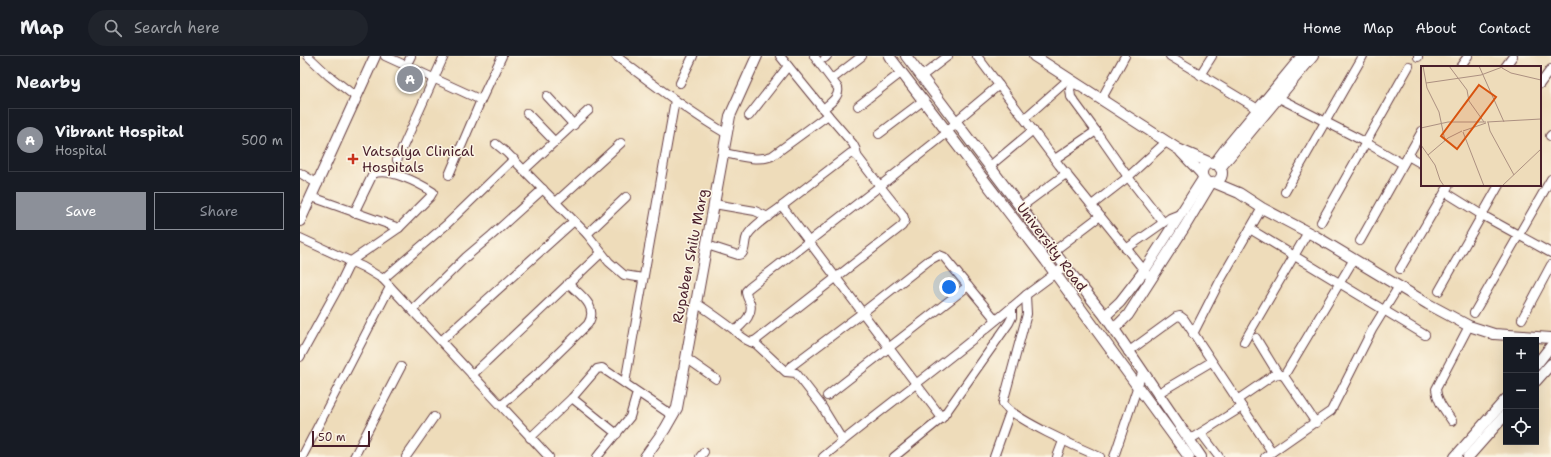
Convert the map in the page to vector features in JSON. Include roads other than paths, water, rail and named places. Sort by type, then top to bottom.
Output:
[{"type":"street","points":[[308,56],[328,75],[356,96]]},
{"type":"street","points":[[300,221],[375,56]]},
{"type":"street","points":[[385,56],[481,100]]},
{"type":"street","points":[[406,66],[410,56]]},
{"type":"street","points":[[397,160],[444,56]]},
{"type":"street","points":[[448,175],[502,56]]},
{"type":"street","points":[[616,56],[675,100],[727,134]]},
{"type":"street","points":[[680,83],[694,56]]},
{"type":"street","name":"Rupaben Shilu Marg","points":[[644,457],[677,408],[730,116],[757,56]]},
{"type":"street","points":[[780,56],[853,144],[856,150],[856,156]]},
{"type":"street","points":[[724,153],[765,159],[778,152],[825,112],[838,96],[839,92],[838,88],[814,56]]},
{"type":"street","points":[[836,76],[862,56]]},
{"type":"street","name":"University Road","points":[[889,56],[1055,273],[1189,457]]},
{"type":"street","name":"University Road","points":[[906,56],[1114,329],[1142,373],[1201,457]]},
{"type":"street","points":[[922,76],[948,56]]},
{"type":"street","points":[[977,56],[1055,159],[1151,279]]},
{"type":"street","points":[[1034,56],[1166,142],[1217,167],[1239,192]]},
{"type":"street","points":[[1101,100],[1125,56]]},
{"type":"street","points":[[1170,56],[1258,109]]},
{"type":"street","points":[[1200,75],[1212,56]]},
{"type":"street","points":[[1104,316],[1120,302],[1144,271],[1180,214],[1208,180],[1220,179],[1217,167],[1258,109],[1275,96],[1302,56]]},
{"type":"street","points":[[1217,167],[1275,96],[1313,56]]},
{"type":"street","points":[[1285,192],[1363,56]]},
{"type":"street","points":[[1461,66],[1468,56]]},
{"type":"street","points":[[1507,66],[1513,56]]},
{"type":"street","points":[[749,116],[788,66]]},
{"type":"street","points":[[1320,222],[1409,66]]},
{"type":"street","points":[[1541,83],[1551,69]]},
{"type":"street","points":[[858,106],[902,72]]},
{"type":"street","points":[[1025,118],[1071,81]]},
{"type":"street","points":[[1071,81],[1071,97],[1128,177],[1163,222]]},
{"type":"street","points":[[735,331],[750,313],[751,309],[746,291],[948,132],[956,121],[999,85]]},
{"type":"street","points":[[547,96],[574,125]]},
{"type":"street","points":[[1275,96],[1365,142],[1403,164]]},
{"type":"street","points":[[625,383],[675,100]]},
{"type":"street","points":[[879,134],[924,100]]},
{"type":"street","points":[[524,170],[589,110]]},
{"type":"street","points":[[527,113],[555,142]]},
{"type":"street","points":[[990,166],[1033,130]]},
{"type":"street","points":[[1055,159],[1096,131]]},
{"type":"street","points":[[1360,241],[1421,133]]},
{"type":"street","points":[[1092,205],[1128,177],[1166,142]]},
{"type":"street","points":[[556,202],[621,143]]},
{"type":"street","points":[[496,144],[514,159],[587,234],[601,253],[624,275],[644,278]]},
{"type":"street","points":[[1178,149],[1208,180],[1239,192],[1262,208],[1308,232],[1428,304],[1469,326],[1494,334],[1551,338]]},
{"type":"street","points":[[707,245],[738,255],[742,254],[747,237],[751,232],[847,154],[851,153],[856,156],[903,215],[905,221],[902,226],[836,276],[756,340],[751,342]]},
{"type":"street","points":[[1408,156],[1421,163]]},
{"type":"street","points":[[383,279],[446,225],[514,159]]},
{"type":"street","points":[[1114,329],[1128,314],[1151,279],[1208,180],[1205,166],[1217,167]]},
{"type":"street","points":[[300,357],[303,345],[338,288],[351,261],[399,228],[430,197],[432,192],[394,174],[378,172],[373,174],[354,213]]},
{"type":"street","points":[[300,173],[318,184]]},
{"type":"street","points":[[1021,207],[1067,173]]},
{"type":"street","points":[[1474,312],[1551,179]]},
{"type":"street","points":[[1438,290],[1498,186]]},
{"type":"street","points":[[1400,269],[1447,188],[1482,215],[1551,253]]},
{"type":"street","points":[[412,310],[466,257],[543,189]]},
{"type":"street","points":[[312,197],[399,228]]},
{"type":"street","points":[[587,234],[626,197]]},
{"type":"street","points":[[714,204],[755,211],[768,217]]},
{"type":"street","points":[[782,206],[942,418]]},
{"type":"street","points":[[1193,334],[1220,281],[1262,208]]},
{"type":"street","points":[[1126,249],[1163,222],[1175,215],[1180,214]]},
{"type":"street","points":[[1054,251],[1100,216]]},
{"type":"street","points":[[441,341],[574,221]]},
{"type":"street","points":[[1250,229],[1425,335]]},
{"type":"street","points":[[1244,342],[1308,232]]},
{"type":"street","points":[[300,238],[351,261],[383,279],[472,375],[502,405],[530,438],[550,457]]},
{"type":"street","points":[[472,375],[601,253]]},
{"type":"street","points":[[790,367],[928,261],[939,255],[944,257],[996,320]]},
{"type":"street","points":[[1281,375],[1354,259]]},
{"type":"street","points":[[1522,319],[1551,265]]},
{"type":"street","points":[[823,457],[1026,295],[1065,266]]},
{"type":"street","points":[[502,405],[544,368],[588,324],[592,317],[592,309],[568,283]]},
{"type":"street","points":[[827,396],[968,286]]},
{"type":"street","points":[[1128,352],[1176,317],[1180,316],[1184,319],[1240,403],[1269,455],[1331,411],[1372,330],[1398,286]]},
{"type":"street","points":[[301,457],[390,287]]},
{"type":"street","points":[[1026,295],[1027,314],[1003,399],[1005,407],[1010,412],[1063,440],[1100,457]]},
{"type":"street","points":[[696,303],[712,313],[748,341],[756,344],[786,372],[796,373],[821,405],[843,441]]},
{"type":"street","points":[[894,457],[942,418],[1009,323],[1012,316],[1012,307]]},
{"type":"street","points":[[1452,421],[1440,404],[1436,389],[1469,326]]},
{"type":"street","points":[[1256,338],[1316,423]]},
{"type":"street","points":[[1539,362],[1551,346]]},
{"type":"street","points":[[686,358],[716,379]]},
{"type":"street","points":[[1157,394],[1212,362]]},
{"type":"street","points":[[1539,378],[1551,364]]},
{"type":"street","points":[[354,457],[401,367]]},
{"type":"street","points":[[530,438],[572,398],[597,369],[602,368],[673,416]]},
{"type":"street","points":[[1114,457],[1142,373]]},
{"type":"street","points":[[1189,440],[1201,433],[1240,403],[1272,376],[1281,375]]},
{"type":"street","points":[[597,457],[630,417],[637,393]]},
{"type":"street","points":[[572,398],[617,434]]},
{"type":"street","points":[[1455,457],[1503,402]]},
{"type":"street","points":[[994,457],[1010,412]]},
{"type":"street","points":[[410,455],[434,416]]},
{"type":"street","points":[[1469,456],[1503,417]]},
{"type":"street","points":[[1201,433],[1219,457]]},
{"type":"street","points":[[1057,457],[1063,440]]},
{"type":"place","name":"Vibrant Hospital","points":[[410,79]]},
{"type":"place","name":"Vatsalya Clinical Hospitals","points":[[353,159]]}]
